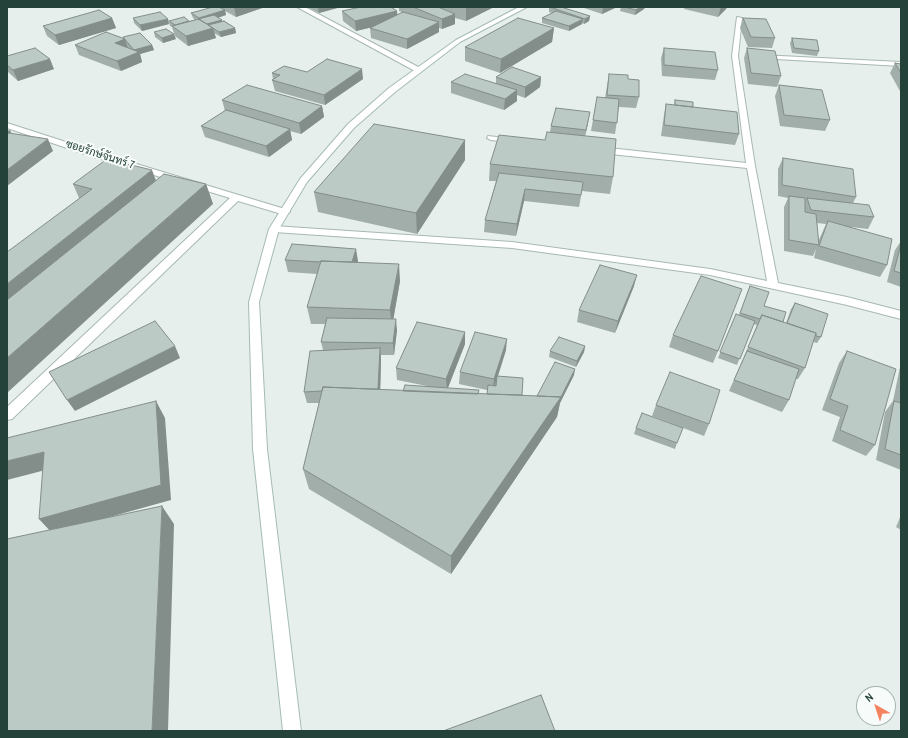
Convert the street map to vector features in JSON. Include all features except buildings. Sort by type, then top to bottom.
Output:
[{"type":"street","points":[[300,7],[418,69]]},
{"type":"street","points":[[292,731],[260,449],[254,302],[274,229],[303,181],[351,126],[418,69],[458,41],[524,7]]},
{"type":"street","points":[[739,18],[739,56],[751,166],[773,285]]},
{"type":"street","points":[[751,56],[901,64]]},
{"type":"street","name":"ซอยรักษ์จันทร์ 7","points":[[7,125],[94,154],[285,212]]},
{"type":"street","points":[[491,138],[520,141]]},
{"type":"street","points":[[593,150],[751,166]]},
{"type":"street","points":[[7,415],[236,197]]},
{"type":"street","points":[[274,229],[512,245],[710,272],[847,301],[901,315]]}]
